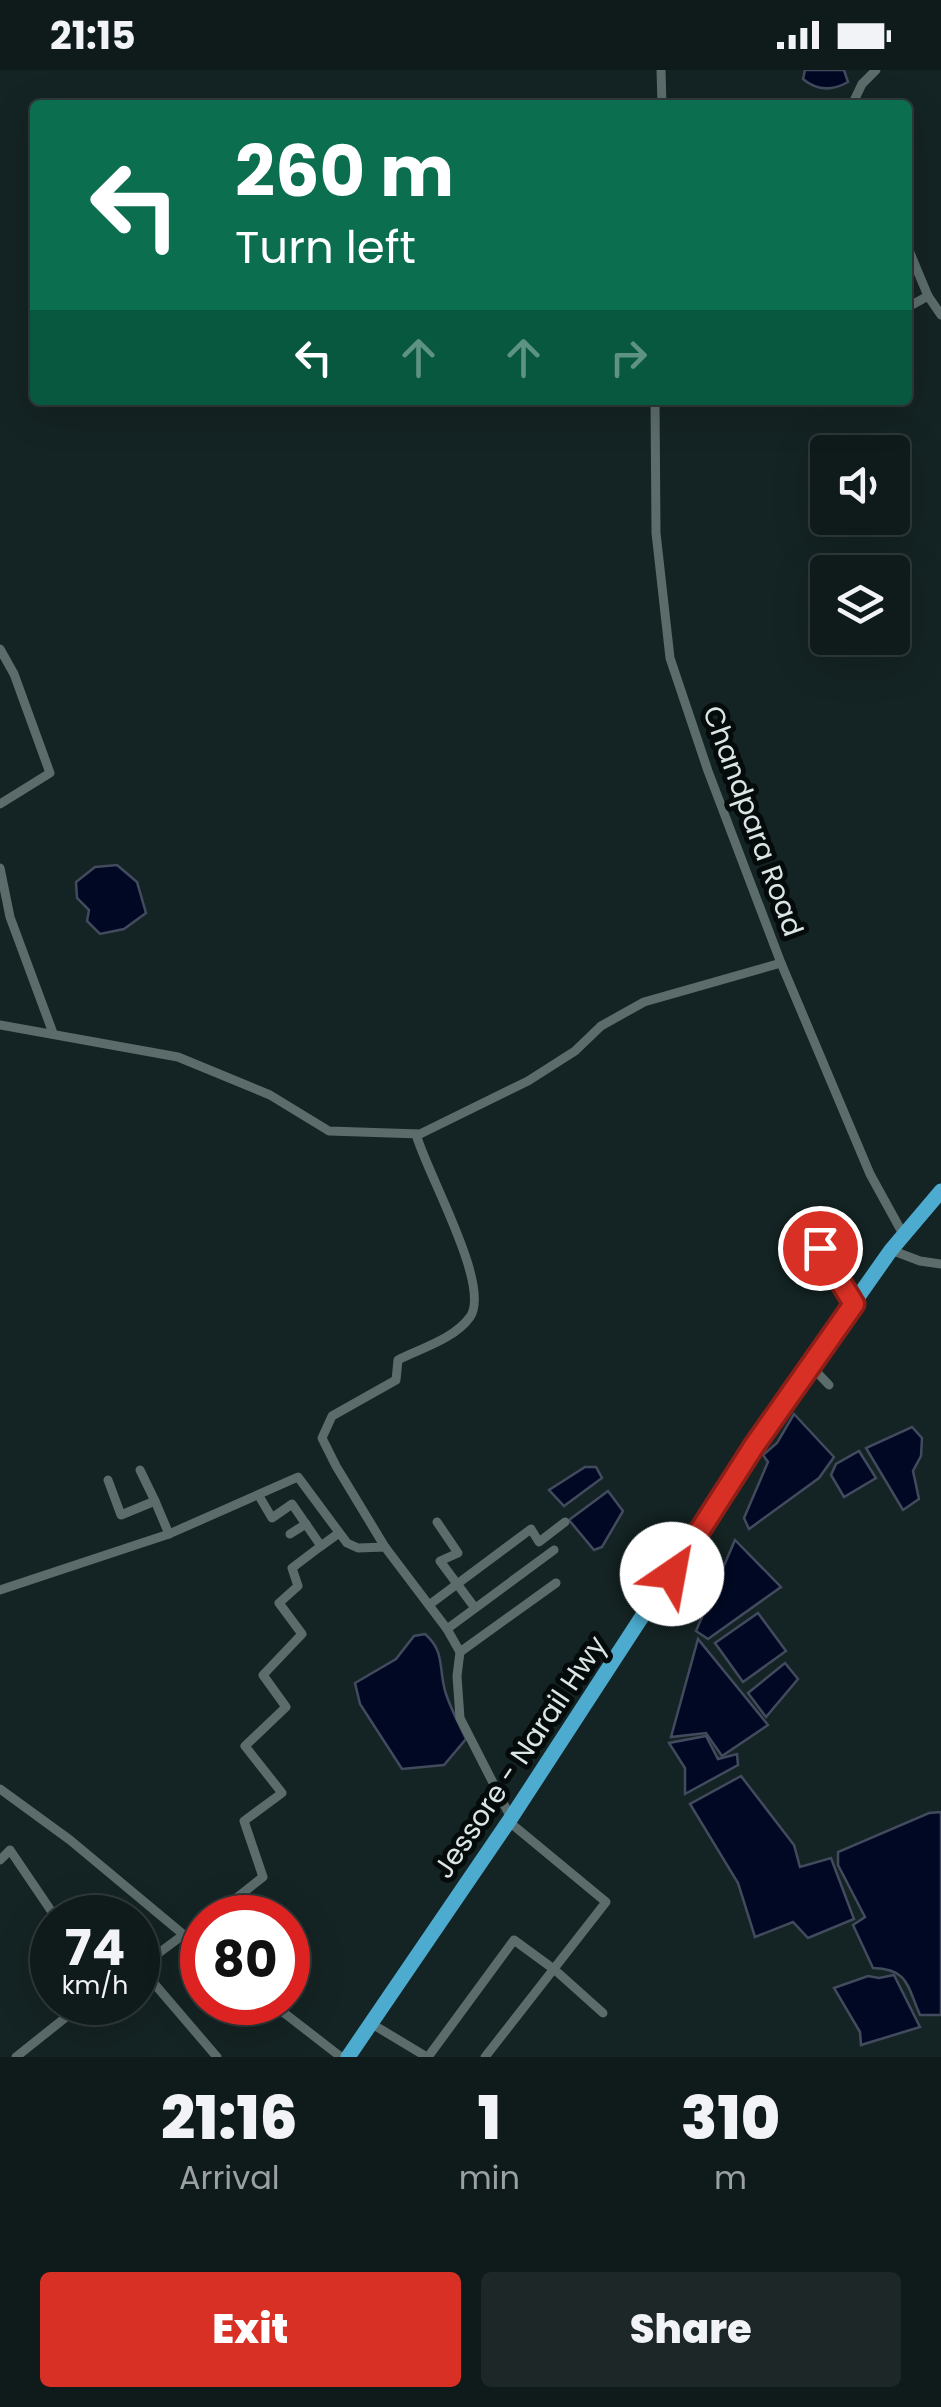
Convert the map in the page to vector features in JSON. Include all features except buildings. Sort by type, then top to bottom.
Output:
[{"type":"highway","name":"Jessore - Narail Hwy","points":[[344,2057],[372,2024],[510,1820],[810,1365],[903,1234],[941,1191]]},
{"type":"street","points":[[660,70],[662,100]]},
{"type":"street","points":[[854,100],[862,84],[876,70]]},
{"type":"street","points":[[912,258],[928,296],[941,315]]},
{"type":"street","points":[[912,305],[928,296]]},
{"type":"street","name":"Chandpara Road","points":[[655,405],[656,533],[670,658],[781,963],[870,1174],[903,1234]]},
{"type":"street","points":[[0,648],[14,674],[50,774],[0,804]]},
{"type":"street","points":[[0,868],[10,917],[53,1033]]},
{"type":"street","points":[[0,1025],[178,1057],[270,1095],[329,1132],[416,1134],[528,1081],[575,1051],[602,1026],[644,1002],[781,963]]},
{"type":"street","points":[[416,1134],[459,1240],[476,1296],[473,1314],[456,1332],[398,1360],[396,1380],[332,1416],[322,1438],[385,1546],[460,1652],[460,1718],[510,1820],[606,1902],[485,2057]]},
{"type":"street","points":[[820,1248],[854,1304]]},
{"type":"street","points":[[892,1250],[941,1264]]},
{"type":"street","points":[[810,1365],[828,1384]]},
{"type":"street","points":[[140,1470],[169,1534]]},
{"type":"street","points":[[0,1590],[169,1534],[298,1477],[347,1543],[358,1548],[385,1546]]},
{"type":"street","points":[[108,1480],[122,1515],[155,1501]]},
{"type":"street","points":[[259,1496],[272,1518],[292,1504],[322,1546]]},
{"type":"street","points":[[437,1522],[473,1573]]},
{"type":"street","points":[[429,1606],[530,1530],[538,1542],[565,1522]]},
{"type":"street","points":[[290,1534],[306,1524]]},
{"type":"street","points":[[240,1895],[262,1877],[244,1821],[282,1793],[245,1746],[286,1707],[263,1676],[302,1634],[278,1604],[298,1586],[292,1568],[338,1533]]},
{"type":"street","points":[[447,1629],[554,1550]]},
{"type":"street","points":[[458,1553],[440,1561],[474,1608]]},
{"type":"street","points":[[460,1652],[556,1583]]},
{"type":"street","points":[[0,1789],[70,1840],[180,1931]]},
{"type":"street","points":[[0,1860],[10,1850],[40,1895]]},
{"type":"street","points":[[372,2024],[427,2057],[514,1940],[603,2013]]},
{"type":"street","points":[[160,1992],[217,2057]]},
{"type":"street","points":[[16,2057],[56,2025]]},
{"type":"street","points":[[301,2025],[344,2057]]},
{"type":"street","points":[[200,2057],[209,2048]]},
{"type":"water","points":[[805,70],[844,70],[848,82],[819,88],[803,79]]},
{"type":"water","points":[[117,865],[137,882],[146,913],[124,929],[100,934],[87,921],[89,910],[77,898],[76,882],[95,867]]},
{"type":"water","points":[[794,1414],[834,1457],[819,1478],[749,1529],[744,1518],[768,1462],[763,1455],[777,1443]]},
{"type":"water","points":[[912,1427],[922,1438],[921,1456],[913,1471],[919,1499],[903,1510],[866,1448]]},
{"type":"water","points":[[859,1451],[876,1478],[844,1497],[831,1475],[836,1464]]},
{"type":"water","points":[[585,1467],[596,1467],[602,1478],[564,1506],[549,1490]]},
{"type":"water","points":[[608,1491],[623,1511],[602,1547],[594,1550],[569,1520]]},
{"type":"water","points":[[735,1540],[781,1587],[708,1639],[696,1631]]},
{"type":"water","points":[[758,1613],[786,1651],[743,1682],[715,1643]]},
{"type":"water","points":[[425,1634],[439,1655],[446,1694],[466,1739],[444,1765],[402,1769],[360,1704],[355,1683],[396,1659],[414,1636]]},
{"type":"water","points":[[698,1639],[768,1725],[722,1756],[706,1733],[671,1737]]},
{"type":"water","points":[[785,1663],[798,1679],[766,1717],[748,1693]]},
{"type":"water","points":[[706,1736],[718,1759],[737,1754],[738,1765],[685,1794],[685,1768],[669,1743]]},
{"type":"water","points":[[741,1776],[794,1845],[800,1867],[831,1858],[854,1919],[808,1938],[793,1922],[755,1937],[738,1883],[690,1804]]},
{"type":"water","points":[[941,1812],[941,2015],[920,2015],[900,1976],[873,1968],[853,1925],[865,1917],[838,1865],[838,1852],[929,1813]]},
{"type":"water","points":[[894,1975],[920,2027],[861,2045],[860,2032],[834,1988],[868,1976]]},
{"type":"route","points":[[672,1574],[754,1446],[854,1304],[820,1248]]}]
